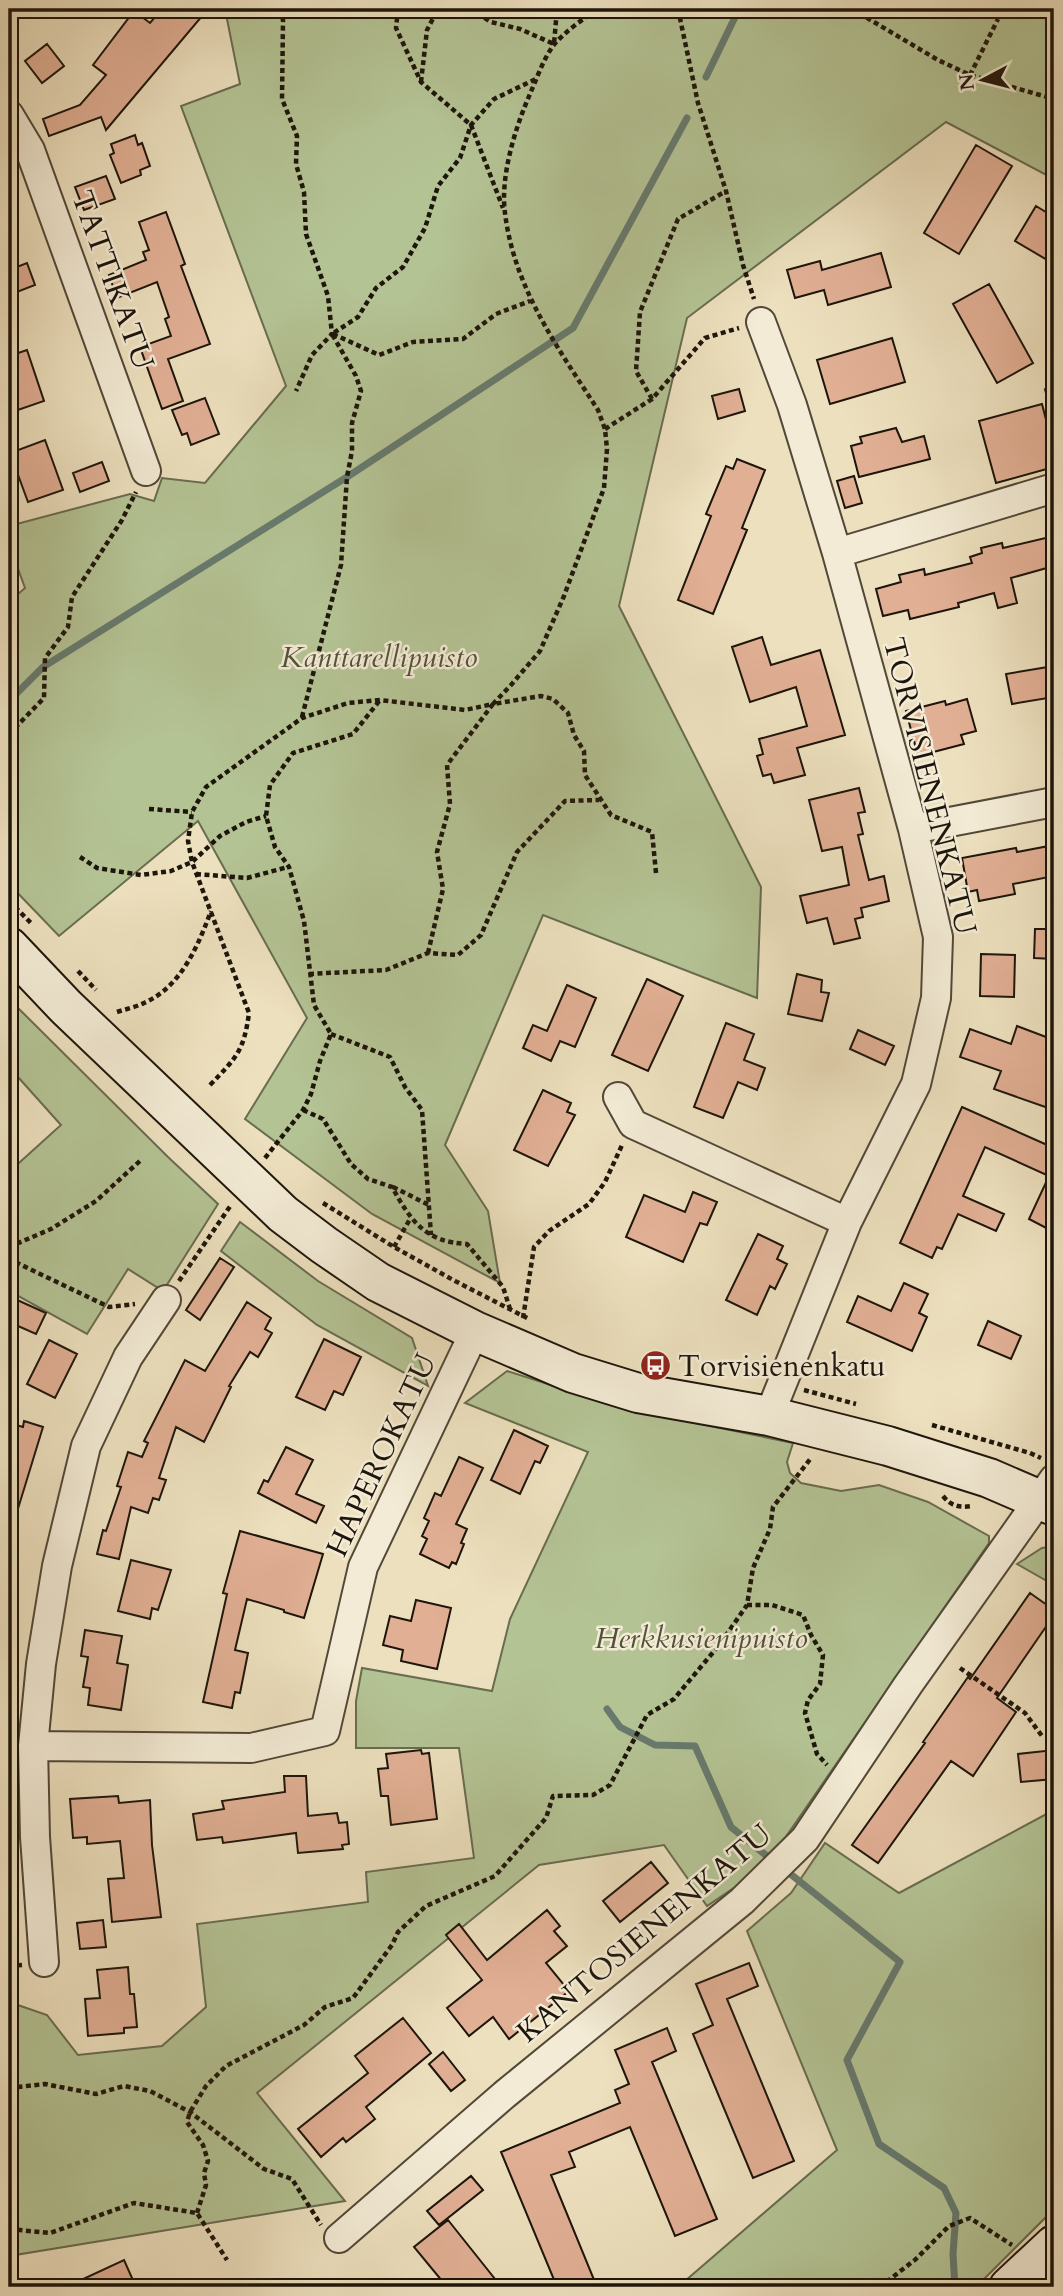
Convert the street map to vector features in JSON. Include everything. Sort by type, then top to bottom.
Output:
[{"type":"main road","points":[[22,938],[66,1007],[255,1172],[303,1230],[378,1282],[475,1331],[563,1369],[638,1393],[774,1401],[888,1446],[989,1478],[1048,1486]]},
{"type":"main road","points":[[1009,2287],[1045,2253]]},
{"type":"street","name":"TATTIKATU","points":[[9,115],[30,150],[146,471]]},
{"type":"street","name":"TORVISIENENKATU","points":[[761,322],[792,405],[837,553],[913,829],[937,937],[936,998],[916,1084],[846,1222],[774,1401]]},
{"type":"street","points":[[837,553],[1054,488]]},
{"type":"street","points":[[913,829],[1054,802]]},
{"type":"street","points":[[618,1097],[633,1124],[846,1222]]},
{"type":"street","points":[[44,1962],[35,1837],[33,1746],[41,1664],[55,1578],[86,1447],[128,1357],[166,1300]]},
{"type":"street","name":"HAPEROKATU","points":[[33,1746],[251,1748],[325,1731],[363,1567],[475,1331]]},
{"type":"street","name":"KANTOSIENENKATU","points":[[331,2234],[742,1901],[805,1839],[908,1685],[1048,1486]]},
{"type":"path","points":[[280,9],[283,20],[282,99],[297,136],[296,164],[304,192],[306,234],[328,296],[332,334],[356,376],[361,391],[352,423],[352,451],[347,477],[341,565],[302,718]]},
{"type":"path","points":[[398,9],[396,28],[421,82],[471,125],[504,211],[515,260],[530,301],[598,410],[605,429],[607,449],[604,488],[564,596],[540,651],[493,704],[447,765],[450,804],[437,852],[443,889],[428,953]]},
{"type":"path","points":[[421,82],[427,30],[438,9]]},
{"type":"path","points":[[470,9],[491,22],[520,29],[554,44]]},
{"type":"path","points":[[504,211],[507,165],[520,117],[554,44],[557,9]]},
{"type":"path","points":[[554,44],[598,9]]},
{"type":"path","points":[[605,429],[652,399],[705,338],[761,322],[743,265],[726,191],[698,103],[678,9]]},
{"type":"path","points":[[852,9],[938,60],[970,75],[1054,99]]},
{"type":"path","points":[[970,75],[998,19]]},
{"type":"path","points":[[296,391],[312,355],[332,334],[358,317],[376,288],[402,267],[425,228],[438,186],[460,158],[471,125],[494,99],[537,78]]},
{"type":"path","points":[[652,399],[636,371],[640,312],[678,219],[726,191]]},
{"type":"path","points":[[332,334],[379,355],[413,342],[463,339],[496,314],[530,301]]},
{"type":"path","points":[[1046,388],[1054,419]]},
{"type":"path","points":[[9,734],[44,698],[45,658],[68,627],[72,597],[122,520],[146,471]]},
{"type":"path","points":[[210,1085],[236,1058],[246,1038],[249,1013],[192,862],[188,841],[192,813],[206,787],[302,718],[348,703],[380,700],[465,710],[541,696],[553,699],[568,713],[574,735],[584,751],[585,775],[599,800],[611,815],[652,832],[656,873]]},
{"type":"path","points":[[380,700],[353,734],[293,753],[270,785],[266,816],[275,846],[289,867],[304,921],[314,1004],[331,1034],[390,1057],[405,1087],[422,1110],[431,1235]]},
{"type":"path","points":[[309,974],[386,970],[428,953],[458,955],[481,935],[517,852],[565,801],[599,800]]},
{"type":"path","points":[[149,809],[192,813]]},
{"type":"path","points":[[79,857],[97,868],[141,875],[171,871],[192,862],[220,836],[246,822],[266,816]]},
{"type":"path","points":[[196,874],[247,878],[289,867]]},
{"type":"path","points":[[9,901],[22,938]]},
{"type":"path","points":[[117,1012],[146,1003],[173,982],[190,961],[212,910]]},
{"type":"path","points":[[72,965],[99,993]]},
{"type":"path","points":[[108,1003],[125,1022]]},
{"type":"path","points":[[9,1257],[109,1307],[166,1300],[255,1172],[303,1110],[331,1034]]},
{"type":"path","points":[[303,1110],[323,1119],[351,1164],[368,1179],[429,1205]]},
{"type":"path","points":[[523,1316],[534,1247],[549,1231],[589,1205],[605,1182],[633,1124]]},
{"type":"path","points":[[9,1247],[51,1229],[96,1201],[141,1160]]},
{"type":"path","points":[[392,1187],[410,1219],[431,1235],[447,1243],[467,1244],[503,1287],[510,1309]]},
{"type":"path","points":[[314,1197],[394,1247],[530,1319]]},
{"type":"path","points":[[394,1247],[410,1219]]},
{"type":"path","points":[[774,1401],[814,1392],[868,1407]]},
{"type":"path","points":[[922,1423],[1030,1453],[1048,1486]]},
{"type":"path","points":[[197,2213],[206,2185],[204,2173],[208,2161],[203,2145],[187,2122],[205,2086],[226,2066],[304,2025],[325,2007],[353,1998],[392,1945],[398,1932],[426,1906],[495,1876],[546,1818],[553,1796],[593,1795],[610,1785],[647,1715],[674,1699],[720,1644],[747,1605],[752,1568],[770,1529],[773,1507],[811,1458]]},
{"type":"path","points":[[747,1605],[772,1605],[803,1615],[823,1655],[820,1684],[808,1700],[805,1713],[817,1754],[843,1782]]},
{"type":"path","points":[[960,1668],[1025,1713],[1042,1736]]},
{"type":"path","points":[[9,2088],[45,2084],[96,2094],[124,2086],[150,2091],[190,2112],[264,2169],[292,2179],[331,2234]]},
{"type":"path","points":[[9,2229],[50,2232],[134,2203],[197,2213],[227,2260]]},
{"type":"path","points":[[880,2287],[916,2259],[949,2226],[970,2218],[1045,2253]]},
{"type":"green space","name":"Kanttarellipuisto","points":[[225,9],[1054,9],[1054,179],[946,122],[687,318],[619,606],[761,887],[757,998],[543,915],[445,1145],[488,1211],[500,1283],[372,1214],[245,1119],[307,1018],[198,821],[59,936],[9,884],[9,602],[25,588],[9,544],[9,526],[130,494],[154,501],[162,478],[205,483],[286,386],[181,106],[240,84]]},
{"type":"green space","points":[[9,999],[218,1204],[163,1291],[128,1269],[87,1334],[9,1291],[9,1172],[61,1125],[9,1067]]},
{"type":"green space","points":[[240,1222],[318,1281],[412,1338],[428,1386],[317,1325],[221,1251]]},
{"type":"green space","name":"Herkkusienipuisto","points":[[507,1371],[622,1408],[793,1443],[787,1462],[790,1473],[801,1483],[841,1491],[879,1485],[928,1502],[989,1536],[989,1543],[785,1838],[747,1879],[707,1906],[664,1845],[539,1865],[257,2093],[345,2201],[9,2256],[9,2002],[47,2015],[78,2055],[162,2046],[206,2007],[197,1924],[368,1902],[366,1872],[474,1858],[459,1748],[356,1748],[356,1701],[362,1668],[492,1691],[510,1619],[588,1452],[465,1403]]},
{"type":"green space","points":[[1054,1546],[1054,1585],[1017,1564],[1042,1548]]},
{"type":"green space","points":[[1054,1810],[1054,2209],[976,2287],[678,2287],[837,2150],[747,1931],[791,1893],[825,1843],[899,1893]]},
{"type":"building","points":[[162,9],[208,9],[106,130],[101,117],[49,136],[43,119],[80,105],[106,75],[93,65],[134,11],[150,23]]},
{"type":"building","points":[[47,44],[64,66],[42,83],[25,61]]},
{"type":"building","points":[[135,135],[138,145],[142,143],[150,166],[140,170],[141,175],[121,183],[110,155],[114,153],[111,144]]},
{"type":"building","points":[[976,145],[1012,166],[959,254],[924,233]]},
{"type":"building","points":[[106,176],[115,199],[84,210],[75,187]]},
{"type":"building","points":[[1036,206],[1054,217],[1054,264],[1015,241]]},
{"type":"building","points":[[166,212],[185,264],[181,266],[210,344],[168,359],[183,401],[162,409],[140,347],[171,336],[165,319],[169,317],[157,282],[117,298],[109,275],[146,260],[143,252],[149,250],[139,222]]},
{"type":"building","points":[[881,253],[891,287],[828,305],[824,290],[795,298],[787,270],[820,261],[822,270]]},
{"type":"building","points":[[27,263],[35,285],[9,295],[9,270]]},
{"type":"building","points":[[989,284],[1033,363],[997,383],[953,304]]},
{"type":"building","points":[[892,338],[905,382],[830,404],[817,360]]},
{"type":"building","points":[[27,350],[44,401],[15,411],[9,393],[9,356]]},
{"type":"building","points":[[739,389],[745,411],[718,419],[712,396]]},
{"type":"building","points":[[205,398],[219,434],[191,445],[187,433],[182,435],[172,410]]},
{"type":"building","points":[[1042,404],[1054,451],[1054,467],[996,483],[979,421]]},
{"type":"building","points":[[896,428],[902,442],[924,436],[930,459],[859,477],[851,446],[862,443],[860,437]]},
{"type":"building","points":[[45,440],[63,490],[28,502],[10,453]]},
{"type":"building","points":[[737,459],[765,470],[742,528],[747,530],[713,614],[678,600],[711,516],[706,514],[726,466],[733,469]]},
{"type":"building","points":[[102,462],[109,481],[80,492],[73,473]]},
{"type":"building","points":[[854,476],[862,503],[845,508],[837,481]]},
{"type":"building","points":[[1054,536],[1054,566],[1011,578],[1017,603],[998,608],[994,593],[958,603],[959,607],[910,619],[908,610],[883,616],[876,589],[901,582],[899,575],[924,569],[925,575],[972,563],[970,557],[982,553],[981,548],[1002,543],[1003,548]]},
{"type":"building","points":[[762,637],[771,665],[820,650],[845,735],[797,748],[805,775],[774,783],[771,774],[763,776],[757,756],[763,754],[759,739],[807,726],[796,687],[750,702],[732,647]]},
{"type":"building","points":[[1054,666],[1054,697],[1012,704],[1006,674]]},
{"type":"building","points":[[967,699],[976,731],[961,735],[964,744],[918,756],[906,711],[945,701],[946,705]]},
{"type":"building","points":[[859,788],[865,812],[858,813],[863,834],[858,835],[869,880],[884,876],[889,901],[861,908],[863,917],[855,919],[860,938],[834,944],[827,918],[807,923],[800,896],[849,885],[842,847],[822,851],[809,800]]},
{"type":"building","points":[[1054,845],[1054,876],[1013,884],[1015,894],[979,901],[977,890],[968,892],[962,858],[1016,848],[1017,852]]},
{"type":"building","points":[[1035,929],[1054,929],[1054,959],[1034,958]]},
{"type":"building","points":[[981,954],[1015,955],[1014,997],[980,996]]},
{"type":"building","points":[[797,974],[822,980],[821,992],[829,993],[822,1021],[788,1014]]},
{"type":"building","points":[[647,979],[683,996],[648,1071],[612,1055]]},
{"type":"building","points":[[567,985],[596,998],[575,1047],[560,1041],[551,1061],[523,1048],[533,1025],[547,1031]]},
{"type":"building","points":[[726,1023],[754,1034],[744,1060],[765,1068],[757,1090],[738,1082],[723,1118],[694,1107]]},
{"type":"building","points":[[1017,1026],[1054,1040],[1054,1110],[994,1089],[1001,1071],[960,1057],[970,1029],[1011,1044]]},
{"type":"building","points":[[858,1030],[894,1046],[885,1065],[850,1049]]},
{"type":"building","points":[[543,1090],[571,1103],[567,1112],[575,1115],[548,1166],[514,1150]]},
{"type":"building","points":[[962,1107],[1054,1148],[1054,1232],[1029,1219],[1049,1176],[985,1147],[963,1196],[1004,1214],[996,1231],[958,1214],[942,1249],[937,1247],[932,1258],[900,1243]]},
{"type":"building","points":[[693,1192],[717,1202],[707,1225],[700,1223],[683,1262],[626,1237],[644,1195],[685,1212]]},
{"type":"building","points":[[758,1234],[783,1246],[777,1259],[787,1264],[775,1289],[770,1286],[757,1315],[726,1300]]},
{"type":"building","points":[[220,1258],[234,1267],[200,1320],[186,1310]]},
{"type":"building","points":[[904,1283],[928,1294],[919,1313],[927,1317],[912,1351],[847,1322],[858,1296],[891,1311]]},
{"type":"building","points":[[15,1299],[46,1313],[36,1334],[9,1322],[9,1312]]},
{"type":"building","points":[[247,1302],[271,1318],[265,1329],[272,1333],[258,1357],[250,1352],[229,1386],[231,1387],[204,1442],[176,1427],[159,1478],[166,1480],[159,1500],[153,1498],[148,1513],[131,1507],[119,1559],[97,1554],[103,1530],[106,1531],[121,1487],[117,1486],[128,1452],[142,1457],[148,1443],[144,1441],[185,1360],[205,1371]]},
{"type":"building","points":[[988,1321],[1021,1336],[1011,1359],[978,1345]]},
{"type":"building","points":[[324,1339],[361,1357],[343,1395],[334,1391],[325,1410],[296,1397]]},
{"type":"building","points":[[49,1340],[77,1354],[55,1398],[27,1384]]},
{"type":"building","points":[[24,1421],[43,1427],[13,1525],[9,1525],[9,1436],[12,1424],[23,1427]]},
{"type":"building","points":[[514,1430],[548,1446],[540,1463],[535,1461],[520,1494],[491,1480]]},
{"type":"building","points":[[286,1447],[313,1460],[296,1494],[324,1506],[316,1523],[258,1493],[264,1480],[268,1482]]},
{"type":"building","points":[[459,1457],[483,1468],[456,1524],[467,1529],[456,1564],[452,1562],[449,1568],[420,1554],[427,1539],[422,1536],[429,1521],[424,1518],[435,1493],[441,1496]]},
{"type":"building","points":[[240,1531],[323,1554],[304,1618],[247,1599],[235,1650],[248,1653],[240,1693],[235,1692],[232,1708],[203,1702],[227,1594],[223,1593]]},
{"type":"building","points":[[131,1560],[171,1570],[158,1610],[152,1608],[150,1619],[118,1611]]},
{"type":"building","points":[[1030,1593],[1054,1610],[1054,1615],[997,1698],[1016,1712],[973,1776],[951,1761],[878,1863],[852,1845],[925,1743],[923,1742],[968,1677],[970,1679]]},
{"type":"building","points":[[416,1600],[451,1608],[437,1669],[401,1661],[403,1650],[383,1645],[390,1616],[411,1621]]},
{"type":"building","points":[[85,1630],[122,1636],[117,1663],[128,1665],[121,1710],[88,1705],[90,1688],[83,1687],[88,1657],[81,1656]]},
{"type":"building","points":[[421,1750],[422,1754],[429,1753],[437,1819],[391,1825],[388,1796],[381,1796],[378,1769],[388,1768],[386,1754]]},
{"type":"building","points":[[1054,1750],[1054,1779],[1021,1782],[1018,1754]]},
{"type":"building","points":[[284,1776],[306,1776],[308,1816],[337,1813],[339,1823],[347,1822],[349,1844],[342,1845],[343,1849],[298,1853],[296,1833],[223,1843],[222,1837],[197,1840],[193,1814],[224,1809],[222,1801],[285,1792]]},
{"type":"building","points":[[118,1796],[119,1803],[150,1800],[152,1845],[161,1917],[112,1922],[108,1879],[124,1878],[120,1841],[87,1844],[87,1837],[73,1838],[70,1799]]},
{"type":"building","points":[[651,1862],[668,1883],[620,1922],[603,1901]]},
{"type":"building","points":[[547,1910],[560,1926],[554,1931],[567,1946],[546,1963],[569,1991],[509,2039],[493,2017],[469,2036],[447,2008],[482,1980],[446,1935],[459,1924],[487,1960]]},
{"type":"building","points":[[103,1920],[106,1947],[80,1949],[77,1923]]},
{"type":"building","points":[[749,1963],[758,1986],[727,1999],[794,2161],[753,2178],[693,2034],[713,2025],[696,1984]]},
{"type":"building","points":[[128,1967],[137,2027],[124,2028],[124,2033],[88,2036],[85,1999],[100,1998],[97,1970]]},
{"type":"building","points":[[403,2018],[431,2053],[366,2107],[375,2119],[346,2142],[343,2138],[321,2157],[298,2129],[368,2073],[355,2056]]},
{"type":"building","points":[[667,2028],[676,2051],[652,2062],[717,2219],[675,2236],[630,2127],[569,2152],[575,2167],[551,2175],[597,2287],[557,2287],[501,2152],[620,2103],[615,2090],[629,2084],[615,2050]]},
{"type":"building","points":[[443,2052],[465,2080],[451,2091],[429,2064]]},
{"type":"building","points":[[471,2176],[483,2190],[439,2225],[427,2211]]},
{"type":"building","points":[[448,2220],[495,2279],[484,2287],[447,2287],[414,2247]]},
{"type":"building","points":[[124,2260],[136,2287],[66,2287]]},
{"type":"waterway","points":[[706,77],[739,9]]},
{"type":"waterway","points":[[9,701],[43,667],[347,477],[573,328],[687,118]]},
{"type":"waterway","points":[[607,1709],[620,1727],[655,1745],[695,1746],[731,1827],[773,1861]]},
{"type":"waterway","points":[[783,1868],[900,1962],[847,2060],[879,2144],[944,2188],[956,2213],[953,2254],[955,2287]]},
{"type":"place","name":"Torvisienenkatu","points":[[655,1366]]}]
